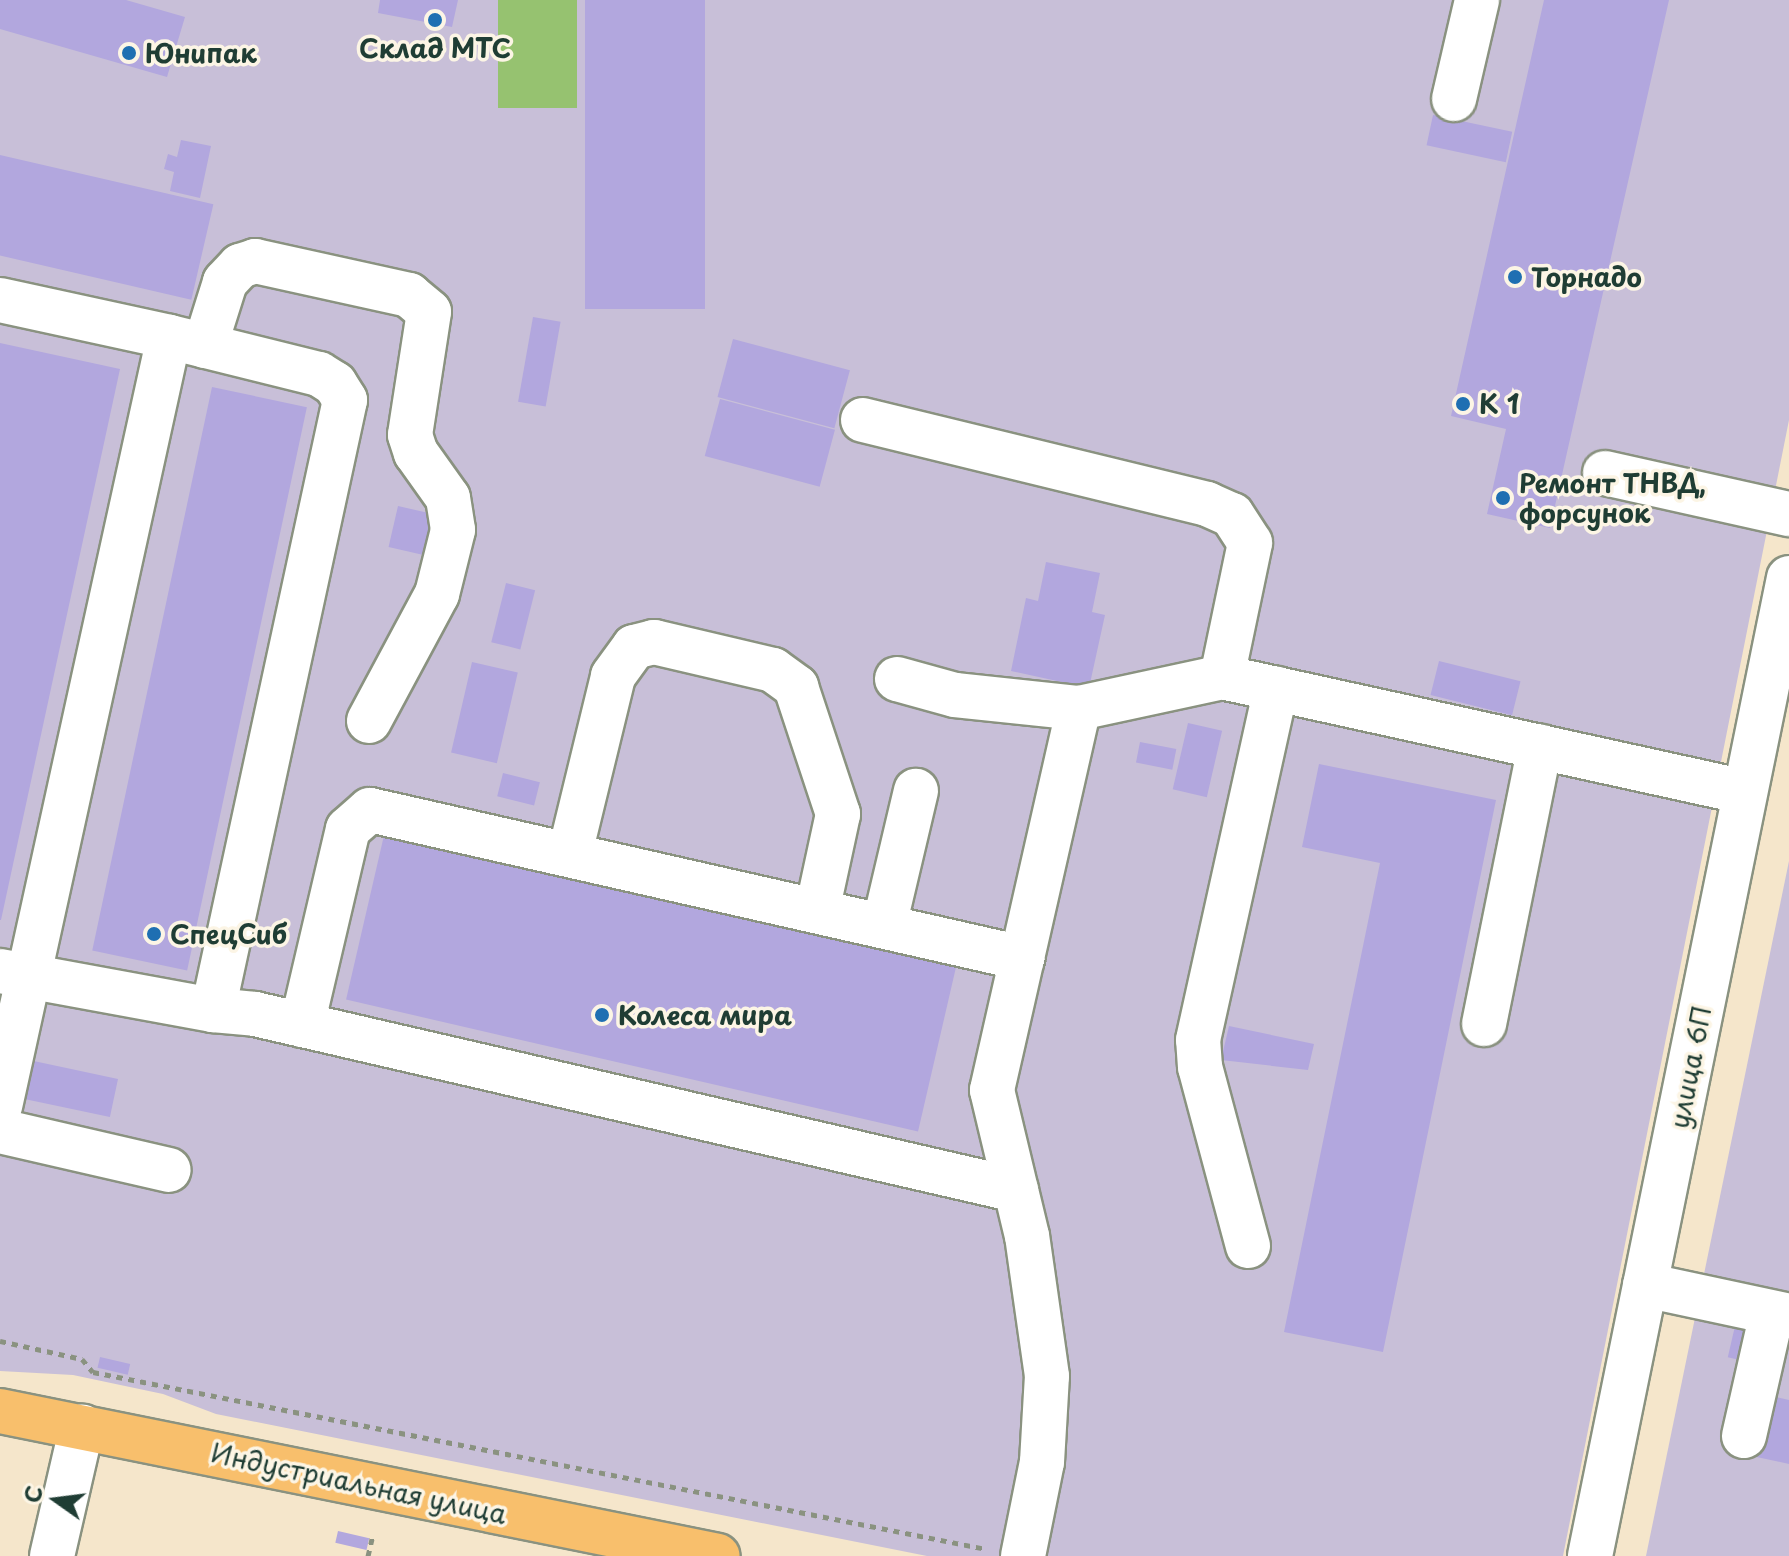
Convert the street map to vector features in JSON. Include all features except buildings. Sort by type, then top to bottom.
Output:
[{"type":"main road","name":"Индустриальная улица","points":[[0,1411],[718,1556]]},
{"type":"street","points":[[1454,99],[1477,0]]},
{"type":"street","points":[[0,1106],[14,974],[187,341],[225,282],[240,266],[255,261],[409,295],[429,312],[410,435],[416,453],[448,498],[453,530],[437,594],[369,721]]},
{"type":"street","points":[[0,300],[319,374],[335,384],[345,400],[213,1010]]},
{"type":"street","points":[[863,420],[1207,504],[1232,515],[1250,543],[1222,677]]},
{"type":"street","points":[[1605,473],[1789,514]]},
{"type":"street","name":"улица 6П","points":[[1590,1556],[1789,578]]},
{"type":"street","points":[[570,853],[613,676],[634,647],[654,642],[773,670],[796,687],[838,814],[817,911]]},
{"type":"street","points":[[897,679],[955,695],[1079,708],[1222,677],[1745,792]]},
{"type":"street","points":[[1248,1246],[1200,1067],[1198,1040],[1276,689]]},
{"type":"street","points":[[1007,1553],[1042,1462],[1047,1376],[1036,1282],[992,1090],[1079,708]]},
{"type":"street","points":[[1484,1024],[1540,747]]},
{"type":"street","points":[[884,926],[916,791]]},
{"type":"street","points":[[302,1025],[348,829],[358,816],[388,810],[1022,958]]},
{"type":"street","points":[[14,974],[302,1025],[1016,1190]]},
{"type":"street","points":[[0,1131],[169,1170]]},
{"type":"street","points":[[1645,1285],[1780,1315],[1744,1436]]},
{"type":"street","points":[[52,1556],[82,1426]]},
{"type":"path","points":[[0,1341],[82,1359],[93,1372],[1007,1553]]},
{"type":"path","points":[[368,1556],[373,1535]]},
{"type":"shaded area","points":[[0,0],[1789,0],[1789,420],[1563,1556],[927,1556],[216,1414],[163,1394],[73,1375],[0,1371]]},
{"type":"shaded area","points":[[1789,861],[1789,1556],[1646,1556]]},
{"type":"green space","points":[[498,0],[577,0],[577,108],[498,108]]},
{"type":"place","name":"Склад МТС","points":[[435,20]]},
{"type":"place","name":"Юнипак","points":[[129,53]]},
{"type":"place","name":"Торнадо","points":[[1515,277]]},
{"type":"place","name":"К 1","points":[[1463,404]]},
{"type":"place","name":"Ремонт ТНВД, форсунок","points":[[1503,498]]},
{"type":"place","name":"СпецСиб","points":[[154,934]]},
{"type":"place","name":"Колеса мира","points":[[602,1015]]}]
